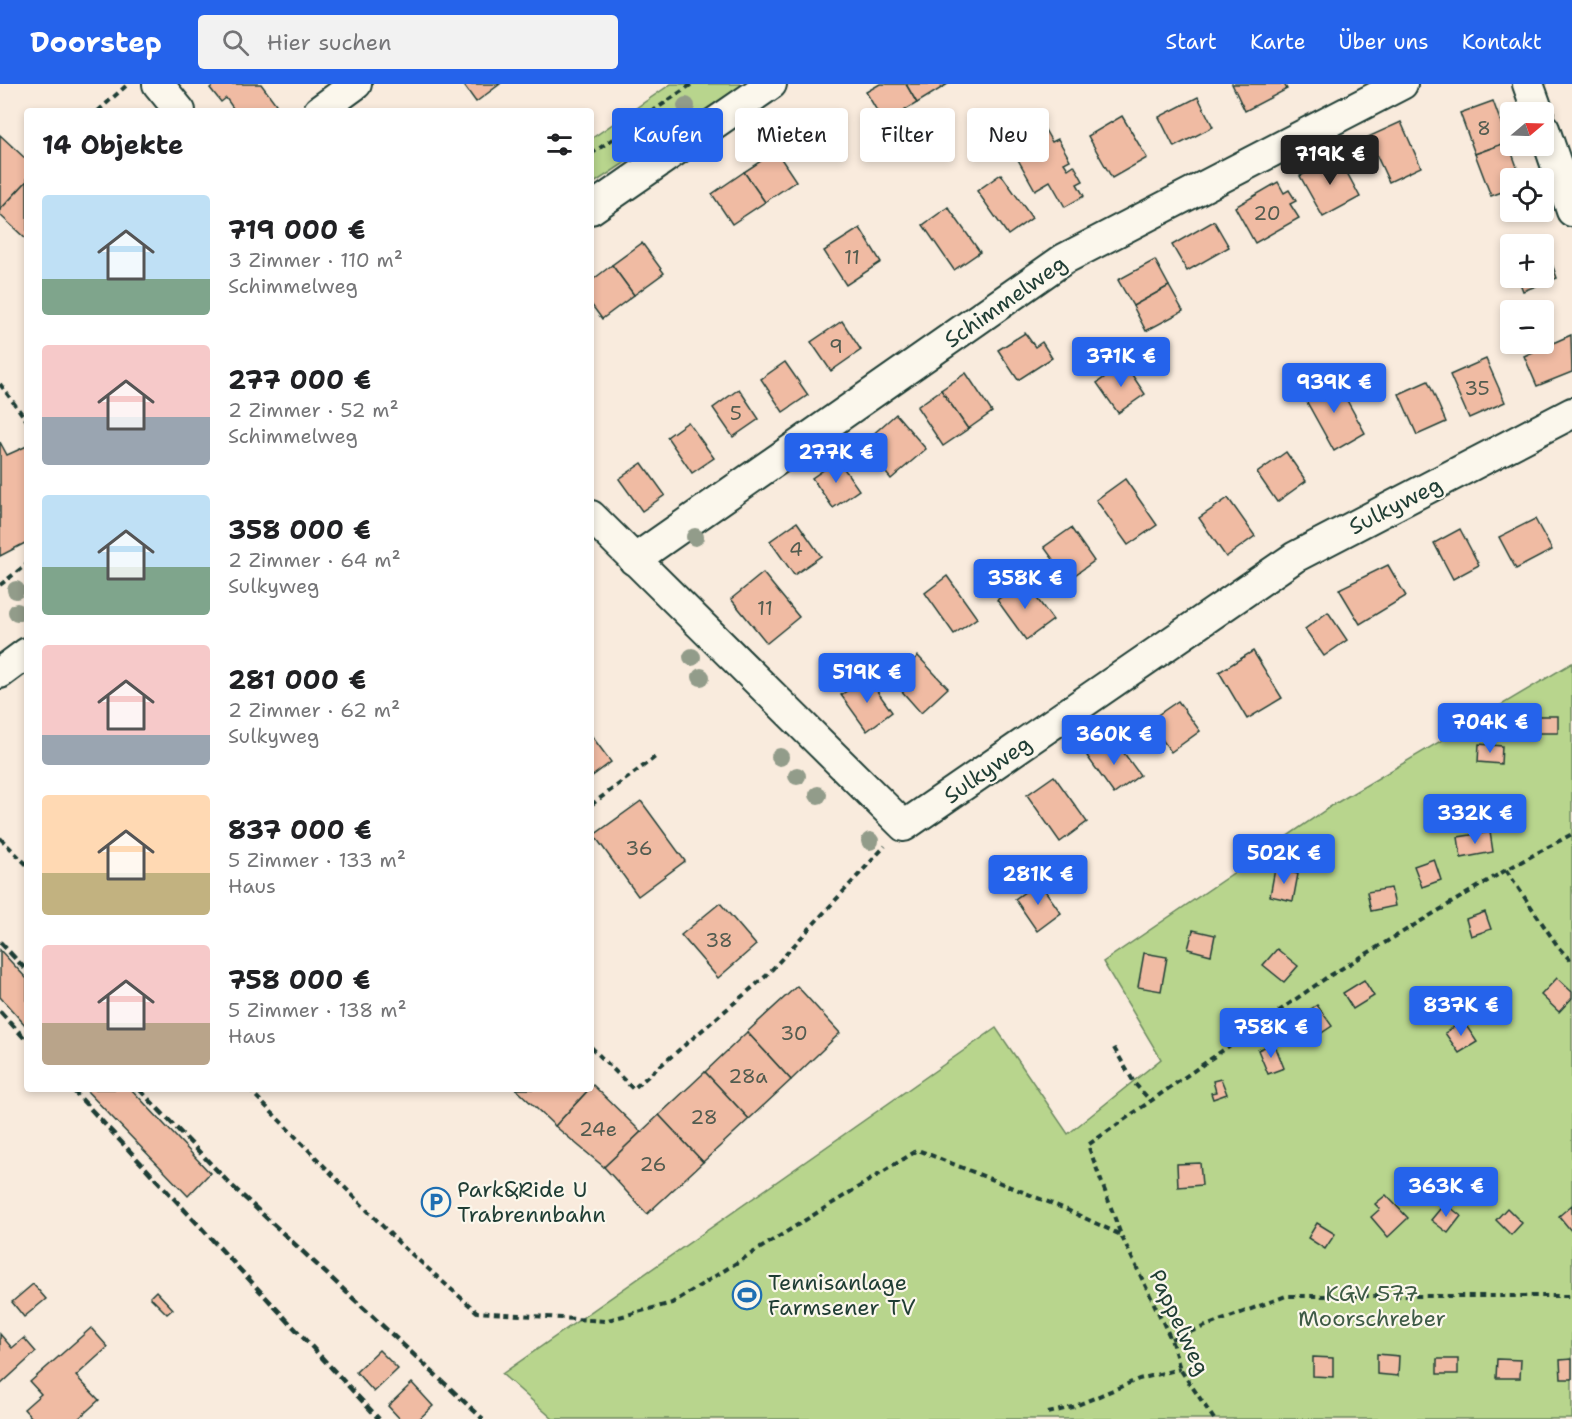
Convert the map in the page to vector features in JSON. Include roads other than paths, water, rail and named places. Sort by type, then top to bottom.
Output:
[{"type":"street","points":[[158,84],[178,108]]},
{"type":"street","points":[[324,108],[356,84]]},
{"type":"street","points":[[594,207],[771,84]]},
{"type":"street","name":"Schimmelweg","points":[[634,560],[1064,259],[1402,84]]},
{"type":"street","points":[[1528,84],[1534,102]]},
{"type":"street","points":[[1553,156],[1572,211]]},
{"type":"street","name":"Sulkyweg","points":[[594,519],[904,826],[1294,557],[1572,413]]},
{"type":"street","points":[[0,673],[24,655]]},
{"type":"railway","points":[[0,942],[24,968]]},
{"type":"railway","points":[[0,1011],[24,1038]]},
{"type":"railway","points":[[75,1092],[379,1419]]},
{"type":"railway","points":[[142,1092],[230,1184],[483,1419]]},
{"type":"place","name":"Park&Ride U Trabrennbahn","points":[[436,1202]]},
{"type":"place","name":"Tennisanlage Farmsener TV","points":[[747,1295]]},
{"type":"park label","name":"KGV 577 Moorschreber","points":[[1372,1306]]}]
